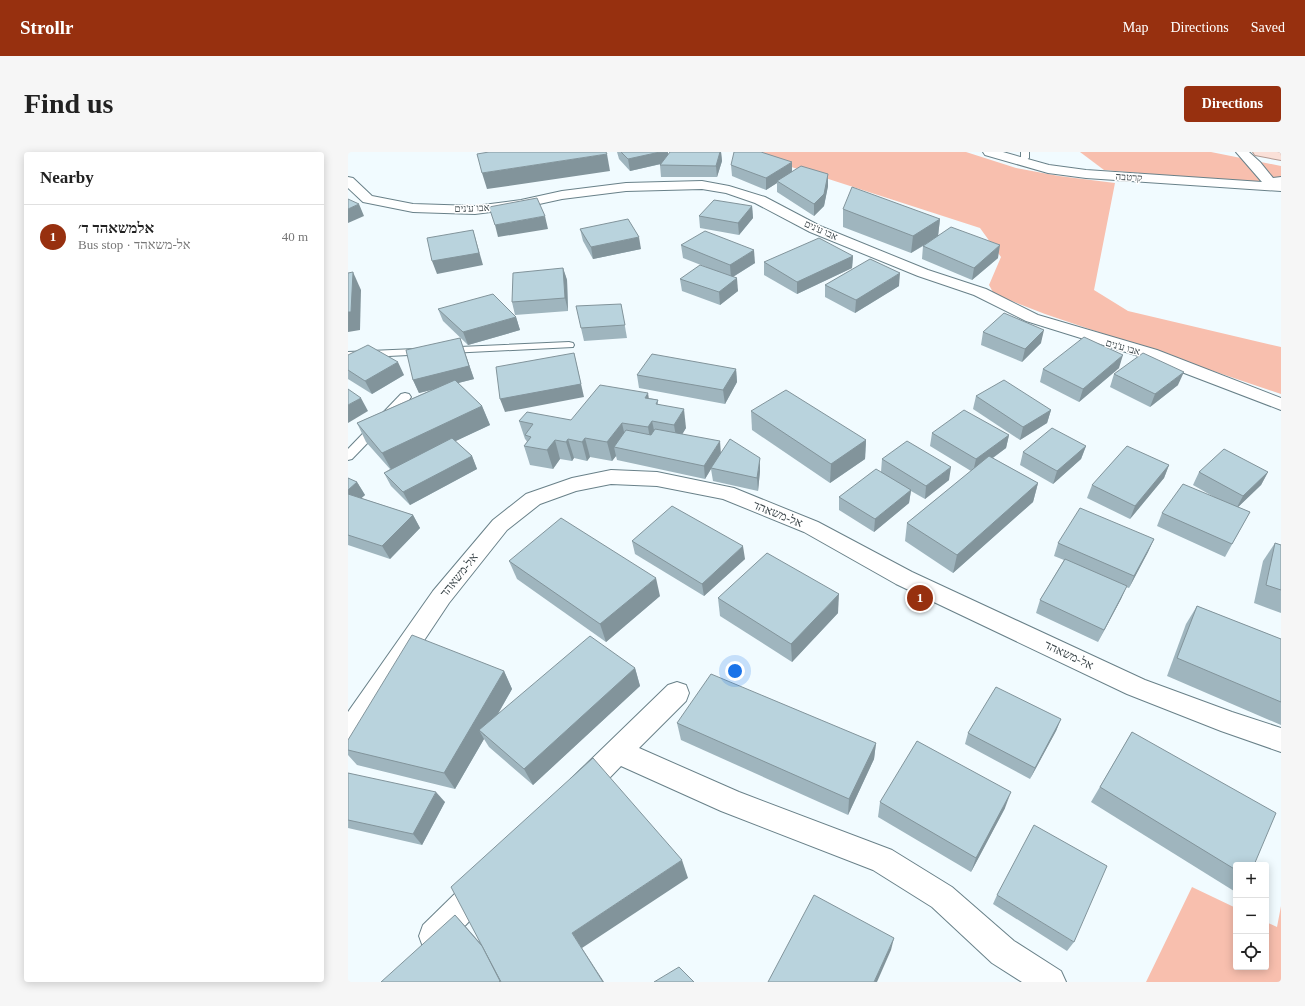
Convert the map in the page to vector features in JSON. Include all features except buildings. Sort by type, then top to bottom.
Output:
[{"type":"main road","points":[[1263,152],[1281,156]]},
{"type":"street","name":"קרטבה","points":[[989,152],[1023,157],[1048,168],[1086,174],[1278,184]]},
{"type":"street","name":"קרטבה","points":[[1242,152],[1278,184]]},
{"type":"street","name":"אבו ע'נים","points":[[348,181],[368,199],[413,208],[475,210],[521,204],[562,195],[626,187],[702,185],[729,190],[760,200],[815,229],[923,273],[980,292],[1032,318],[1151,354],[1281,404]]},
{"type":"street","name":"אל-משאהד","points":[[348,733],[440,597],[500,526],[533,499],[572,485],[612,477],[657,479],[728,493],[811,527],[904,578],[1136,687],[1230,723],[1281,740]]},
{"type":"street","points":[[561,808],[677,693]]},
{"type":"street","points":[[617,751],[731,802],[882,860],[942,897],[1004,952],[1050,982]]},
{"type":"street","points":[[416,954],[500,869]]},
{"type":"lane","points":[[348,355],[569,345]]},
{"type":"lane","points":[[348,456],[369,436],[405,397]]},
{"type":"shaded area","points":[[745,152],[966,152],[1016,168],[1059,176],[1115,183],[1094,290],[1128,311],[1281,347],[1281,394],[1045,314],[994,294],[989,285],[1001,257],[980,228]]},
{"type":"shaded area","points":[[1080,152],[1211,152],[1281,166],[1281,185],[1104,170]]},
{"type":"shaded area","points":[[1192,887],[1233,907],[1233,970],[1269,970],[1269,923],[1277,927],[1281,906],[1281,982],[1146,982]]},
{"type":"place","name":"אלמשאהד ד׳","points":[[920,598]]}]
